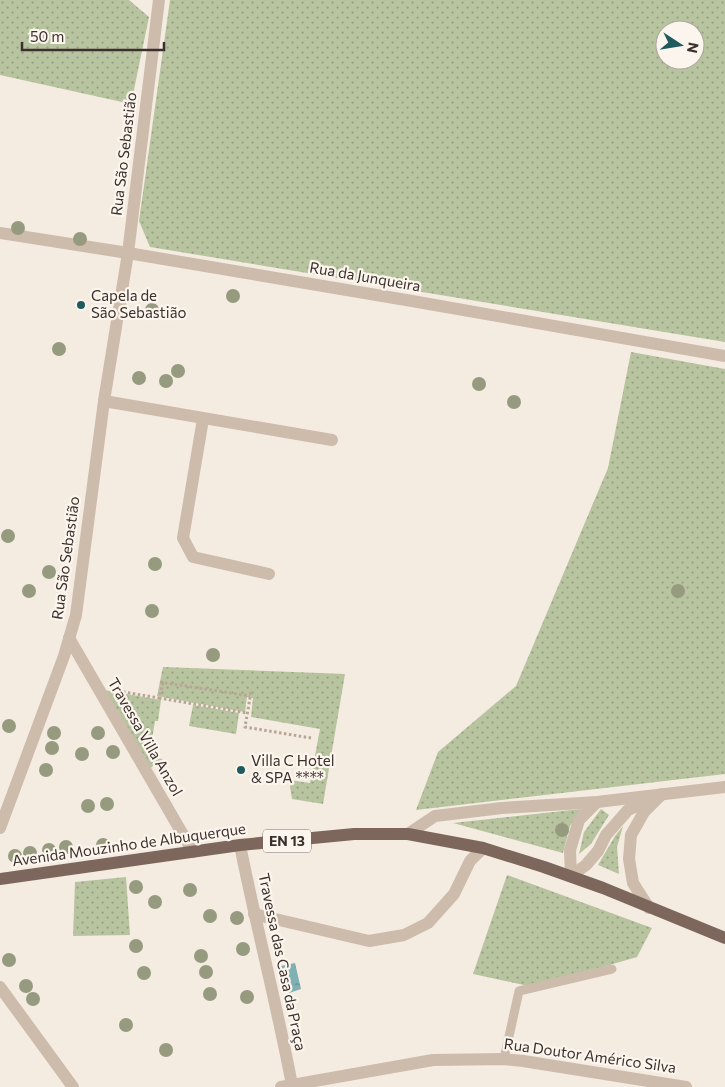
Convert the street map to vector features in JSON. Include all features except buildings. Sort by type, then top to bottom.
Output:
[{"type":"main road","name":"Avenida Mouzinho de Albuquerque","points":[[0,879],[240,845],[354,834],[408,834],[483,848],[570,876],[725,938]]},
{"type":"street","name":"Rua São Sebastião","points":[[0,828],[70,638],[76,615],[104,401],[128,253],[159,0]]},
{"type":"street","name":"Rua da Junqueira","points":[[0,233],[128,253],[725,356]]},
{"type":"street","points":[[104,401],[332,440]]},
{"type":"street","points":[[203,419],[183,538],[192,557],[269,574]]},
{"type":"street","name":"Travessa Villa Anzol","points":[[70,638],[97,688],[193,852]]},
{"type":"street","points":[[408,834],[435,816],[502,808],[597,802],[725,787]]},
{"type":"street","points":[[570,876],[586,865],[598,851],[606,835],[628,810],[662,794]]},
{"type":"street","points":[[649,908],[633,883],[629,859],[631,835],[644,812],[662,794]]},
{"type":"street","points":[[570,876],[570,850],[579,820],[597,802]]},
{"type":"street","name":"Travessa das Casa da Praça","points":[[240,845],[280,1025],[286,1086]]},
{"type":"street","points":[[254,914],[369,941],[404,935],[428,923],[454,894],[470,861],[483,848]]},
{"type":"street","points":[[1,990],[74,1087]]},
{"type":"street","name":"Rua Doutor Américo Silva","points":[[286,1086],[433,1060],[504,1059],[686,1087]]},
{"type":"lane","points":[[504,1059],[519,991],[612,969]]},
{"type":"path","points":[[159,698],[161,682],[251,694],[245,727],[311,738]]},
{"type":"path","points":[[97,688],[247,713]]},
{"type":"green space","points":[[0,0],[129,0],[149,17],[131,104],[0,75]]},
{"type":"green space","points":[[170,0],[725,0],[725,342],[150,247],[139,221]]},
{"type":"green space","points":[[631,352],[725,369],[725,774],[416,810],[438,752],[516,686],[608,468]]},
{"type":"green space","points":[[163,667],[345,674],[323,804],[292,799],[289,780],[310,783],[320,729],[251,717],[253,698],[247,697],[245,712],[157,696]]},
{"type":"green space","points":[[104,690],[161,700],[158,721],[155,721],[149,757],[163,759],[149,769]]},
{"type":"green space","points":[[193,705],[239,713],[236,734],[189,726]]},
{"type":"green space","points":[[581,809],[570,826],[563,853],[453,823]]},
{"type":"green space","points":[[601,809],[609,815],[591,844],[579,854],[584,832]]},
{"type":"green space","points":[[623,826],[617,847],[619,874],[598,865]]},
{"type":"green space","points":[[507,875],[652,928],[637,957],[533,987],[473,974]]},
{"type":"green space","points":[[126,877],[130,935],[73,936],[75,882]]},
{"type":"water","points":[[295,963],[301,989],[289,993],[281,966]]},
{"type":"place","name":"Capela de São Sebastião","points":[[81,305]]},
{"type":"place","name":"Villa C Hotel & SPA ****","points":[[241,770]]}]
